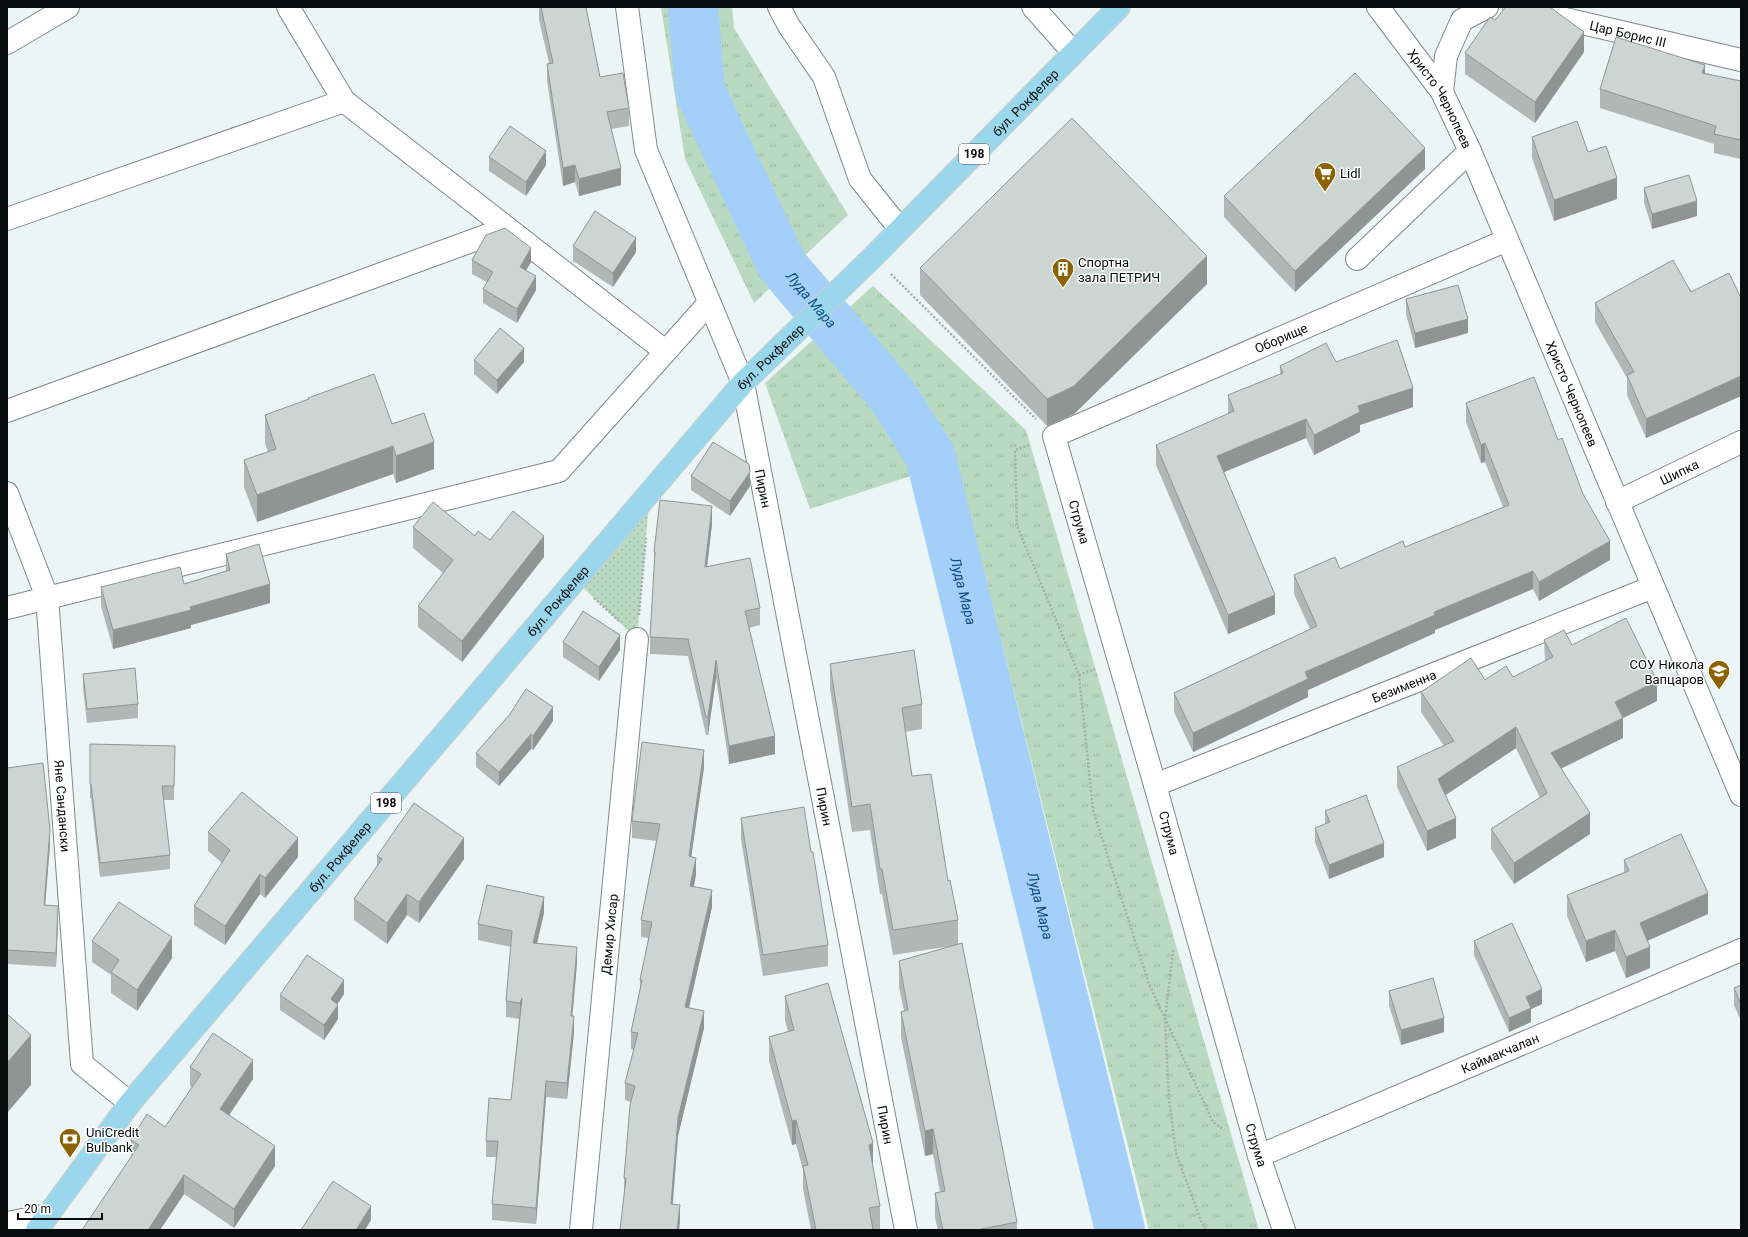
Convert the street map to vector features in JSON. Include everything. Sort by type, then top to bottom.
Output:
[{"type":"main road","name":"бул. Рокфелер","points":[[43,1223],[130,1103],[743,383],[874,256],[1073,52],[1119,7]]},
{"type":"street","points":[[7,43],[68,7]]},
{"type":"street","points":[[288,7],[344,101],[665,351]]},
{"type":"street","name":"Пирин","points":[[627,7],[646,150],[743,383],[906,1230]]},
{"type":"street","points":[[778,7],[789,26],[824,77],[860,179],[900,229]]},
{"type":"street","points":[[1033,7],[1073,52]]},
{"type":"street","name":"Христо Чернопеев","points":[[1378,7],[1442,92],[1470,151],[1741,795]]},
{"type":"street","points":[[1442,92],[1446,56],[1462,20],[1487,7]]},
{"type":"street","name":"Цар Борис III","points":[[1514,7],[1741,60]]},
{"type":"street","points":[[7,219],[344,101]]},
{"type":"street","points":[[1357,259],[1470,151]]},
{"type":"street","points":[[7,411],[507,228]]},
{"type":"street","name":"Оборище","points":[[1054,436],[1507,240]]},
{"type":"street","points":[[7,608],[46,597],[559,471],[709,303]]},
{"type":"street","name":"Струма","points":[[1054,436],[1156,785],[1259,1156],[1284,1230]]},
{"type":"street","name":"Шипка","points":[[1618,502],[1741,442]]},
{"type":"street","name":"Яне Сандански","points":[[7,493],[46,597],[82,1064],[130,1103]]},
{"type":"street","name":"Безименна","points":[[1156,785],[1653,587]]},
{"type":"street","name":"Демир Хисар","points":[[581,1230],[637,639]]},
{"type":"street","name":"Каймакчалан","points":[[1259,1156],[1741,950]]},
{"type":"street","points":[[7,1223],[43,1223]]},
{"type":"path","points":[[874,256],[1054,436],[1015,450],[1016,526],[1079,675],[1093,810],[1148,984],[1213,1122],[1225,1130]]},
{"type":"path","points":[[637,639],[647,531]]},
{"type":"path","points":[[575,580],[637,639]]},
{"type":"path","points":[[1173,949],[1165,1020],[1169,1100],[1176,1153],[1201,1222],[1206,1230]]},
{"type":"green space","points":[[661,7],[732,7],[734,28],[848,215],[754,303],[685,159]]},
{"type":"green space","points":[[873,286],[1026,430],[1259,1230],[1149,1230],[956,461],[810,509],[765,383]]},
{"type":"green space","points":[[650,492],[637,639],[575,580]]},
{"type":"building","points":[[541,7],[586,7],[600,77],[623,73],[629,108],[607,112],[621,168],[579,179],[575,165],[563,168],[547,64],[553,63]]},
{"type":"building","points":[[1506,7],[1550,7],[1584,32],[1535,102],[1465,53],[1490,17],[1495,20]]},
{"type":"building","points":[[1616,37],[1705,65],[1702,73],[1741,81],[1741,140],[1714,134],[1716,126],[1600,89]]},
{"type":"building","name":"Lidl","points":[[1355,73],[1425,148],[1295,271],[1224,196]]},
{"type":"building","name":"Спортна зала ПЕТРИЧ","points":[[1072,118],[1207,256],[1074,386],[1047,399],[920,268]]},
{"type":"building","points":[[1577,121],[1588,152],[1606,146],[1617,178],[1554,200],[1532,137]]},
{"type":"building","points":[[510,126],[546,151],[526,182],[489,157]]},
{"type":"building","points":[[1689,175],[1697,201],[1652,214],[1644,188]]},
{"type":"building","points":[[595,211],[636,238],[613,273],[573,246]]},
{"type":"building","points":[[505,228],[531,248],[520,267],[536,276],[517,309],[483,289],[493,272],[472,260],[486,235]]},
{"type":"building","points":[[1673,260],[1691,292],[1729,273],[1741,296],[1741,376],[1646,419],[1627,375],[1634,372],[1595,303]]},
{"type":"building","points":[[1458,285],[1468,319],[1415,333],[1406,299]]},
{"type":"building","points":[[500,328],[524,348],[497,380],[474,360]]},
{"type":"building","points":[[1397,340],[1413,388],[1358,406],[1360,412],[1314,435],[1306,419],[1217,456],[1275,595],[1228,615],[1156,445],[1234,411],[1228,395],[1283,373],[1280,366],[1326,343],[1336,362]]},
{"type":"building","points":[[374,374],[392,424],[424,413],[434,442],[396,456],[393,446],[257,495],[244,460],[276,449],[265,415]]},
{"type":"building","points":[[1534,377],[1558,440],[1562,438],[1583,494],[1610,541],[1539,582],[1533,571],[1434,612],[1435,615],[1305,672],[1308,679],[1193,733],[1174,693],[1317,626],[1294,575],[1335,557],[1340,569],[1403,541],[1405,547],[1509,505],[1485,443],[1481,445],[1466,403]]},
{"type":"building","points":[[713,442],[749,464],[750,472],[730,501],[691,476]]},
{"type":"building","points":[[660,500],[712,506],[705,567],[750,558],[760,608],[745,611],[775,736],[729,746],[716,660],[708,717],[706,717],[688,639],[650,637],[654,552]]},
{"type":"building","points":[[433,502],[475,536],[478,531],[490,540],[513,511],[544,536],[462,641],[418,606],[453,560],[413,527]]},
{"type":"building","points":[[259,544],[270,584],[190,607],[191,610],[113,630],[101,587],[180,567],[184,584],[230,570],[226,554]]},
{"type":"building","points":[[583,611],[620,635],[599,667],[563,642]]},
{"type":"building","points":[[1626,618],[1657,681],[1615,702],[1623,718],[1551,753],[1590,813],[1514,863],[1491,829],[1547,793],[1516,727],[1438,779],[1456,818],[1427,831],[1397,767],[1454,741],[1421,692],[1471,658],[1485,680],[1506,666],[1513,677],[1553,657],[1544,640],[1564,630],[1572,645]]},
{"type":"building","points":[[914,650],[922,704],[902,708],[912,776],[931,774],[948,881],[950,880],[958,920],[893,930],[882,869],[880,869],[870,804],[852,807],[830,664]]},
{"type":"building","points":[[135,668],[138,704],[87,709],[83,674]]},
{"type":"building","points":[[526,689],[553,707],[533,736],[531,734],[499,772],[476,753],[510,714]]},
{"type":"building","points":[[642,742],[704,750],[689,856],[696,858],[690,886],[712,890],[685,1007],[704,1011],[678,1118],[671,1204],[680,1205],[677,1230],[620,1230],[626,1178],[624,1178],[630,1105],[635,1086],[625,1083],[638,1033],[631,1032],[652,922],[641,920],[660,824],[632,821]]},
{"type":"building","points":[[90,744],[175,746],[174,786],[162,786],[170,855],[100,863],[90,784]]},
{"type":"building","points":[[43,763],[50,830],[44,905],[58,906],[56,953],[7,950],[7,768]]},
{"type":"building","points":[[242,792],[298,838],[265,878],[260,874],[225,926],[194,906],[230,850],[208,832]]},
{"type":"building","points":[[1366,795],[1384,843],[1329,865],[1315,828],[1330,822],[1325,811]]},
{"type":"building","points":[[414,803],[464,838],[419,902],[407,894],[387,923],[354,899],[382,859],[377,856]]},
{"type":"building","points":[[804,807],[828,945],[763,955],[741,818]]},
{"type":"building","points":[[1681,834],[1708,893],[1640,923],[1650,947],[1626,957],[1615,930],[1586,941],[1567,895],[1629,871],[1624,860]]},
{"type":"building","points":[[487,885],[544,897],[533,943],[577,947],[571,1016],[574,1016],[567,1083],[546,1081],[536,1208],[492,1204],[498,1141],[486,1141],[489,1098],[511,1100],[522,998],[520,1003],[506,1001],[512,931],[478,924]]},
{"type":"building","points":[[119,902],[172,937],[137,990],[111,972],[119,960],[92,941]]},
{"type":"building","points":[[1512,923],[1542,989],[1526,997],[1531,1008],[1509,1018],[1474,941]]},
{"type":"building","points":[[962,943],[1017,1222],[976,1230],[943,1230],[935,1193],[945,1191],[933,1129],[925,1131],[901,1012],[908,1010],[899,961]]},
{"type":"building","points":[[307,955],[344,980],[331,999],[338,1005],[324,1025],[280,995]]},
{"type":"building","points":[[1433,978],[1444,1018],[1401,1030],[1389,991]]},
{"type":"building","points":[[828,983],[873,1143],[869,1145],[880,1206],[869,1208],[873,1229],[870,1230],[816,1230],[803,1166],[808,1165],[796,1120],[792,1121],[769,1037],[794,1030],[785,996]]},
{"type":"building","points":[[1741,985],[1741,1004],[1734,988]]},
{"type":"building","points":[[7,1014],[31,1035],[7,1063]]},
{"type":"building","points":[[213,1033],[253,1060],[220,1109],[275,1146],[234,1209],[184,1175],[148,1230],[82,1230],[139,1145],[131,1140],[147,1114],[165,1127],[201,1074],[190,1067]]},
{"type":"building","points":[[333,1181],[371,1206],[356,1230],[301,1230]]},
{"type":"waterway","name":"Луда Мара","points":[[693,7],[700,91],[782,265],[892,395],[930,455],[1120,1230]]},
{"type":"place","name":"Lidl","points":[[1325,192]]},
{"type":"place","name":"Спортна зала ПЕТРИЧ","points":[[1063,288]]},
{"type":"place","name":"СОУ Никола Вапцаров","points":[[1719,690]]},
{"type":"place","name":"UniCredit Bulbank","points":[[70,1158]]}]
